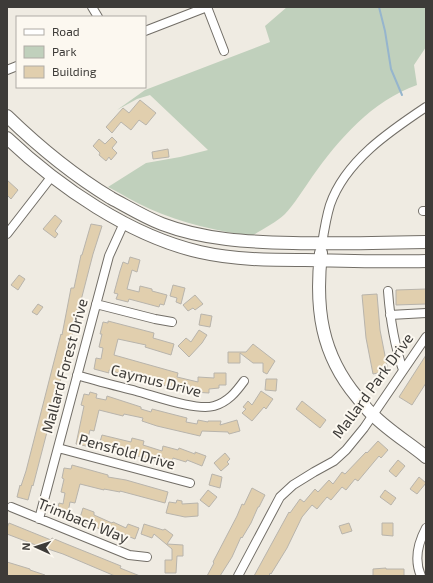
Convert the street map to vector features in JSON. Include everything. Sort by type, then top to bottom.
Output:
[{"type":"main road","points":[[7,116],[30,139],[76,175],[131,209],[162,224],[212,237],[241,241],[322,244],[426,242]]},
{"type":"main road","points":[[7,138],[52,176],[77,194],[124,223],[164,241],[200,252],[251,260],[426,261]]},
{"type":"main road","points":[[322,244],[320,261],[320,313],[325,338],[341,376],[373,415],[426,457]]},
{"type":"street","points":[[92,7],[97,16]]},
{"type":"street","points":[[146,31],[207,7],[224,51]]},
{"type":"street","points":[[322,244],[325,222],[330,203],[337,190],[360,158],[401,123],[426,107]]},
{"type":"street","points":[[7,234],[52,176]]},
{"type":"street","name":"Mallard Forest Drive","points":[[39,519],[109,256],[124,223]]},
{"type":"street","points":[[388,291],[394,344],[403,370]]},
{"type":"street","points":[[96,304],[172,322]]},
{"type":"street","points":[[390,315],[426,313]]},
{"type":"street","name":"Mallard Park Drive","points":[[238,576],[280,497],[293,485],[338,457],[364,428],[426,337]]},
{"type":"street","name":"Caymus Drive","points":[[77,375],[203,407],[213,406],[224,402],[235,394],[244,381]]},
{"type":"street","name":"Pensfold Drive","points":[[58,448],[190,483]]},
{"type":"street","name":"Trimbach Way","points":[[11,507],[129,555],[147,556]]},
{"type":"street","points":[[421,576],[417,562],[418,552],[426,528]]},
{"type":"green space","points":[[287,7],[426,7],[426,47],[414,65],[417,85],[385,101],[371,111],[345,135],[333,149],[285,214],[252,236],[213,229],[162,214],[145,207],[108,187],[146,163],[208,150],[150,95],[137,99],[117,110],[145,90],[270,42],[265,26]]},
{"type":"building","points":[[140,100],[156,113],[146,125],[139,120],[131,130],[121,122],[112,133],[106,127],[123,108],[129,113]]},
{"type":"building","points":[[112,137],[117,142],[112,148],[117,153],[111,160],[109,157],[106,161],[99,155],[100,153],[93,146],[99,139],[105,144]]},
{"type":"building","points":[[168,149],[169,157],[153,159],[152,152]]},
{"type":"building","points":[[7,180],[18,190],[11,199],[7,195]]},
{"type":"building","points":[[55,215],[62,221],[55,231],[58,234],[55,238],[43,229]]},
{"type":"building","points":[[91,224],[102,226],[93,254],[33,486],[32,485],[28,500],[17,497],[26,471],[61,334],[62,335],[71,288],[74,288],[81,255]]},
{"type":"building","points":[[130,257],[140,260],[137,272],[132,270],[127,289],[139,292],[140,286],[167,295],[164,305],[160,304],[159,307],[129,299],[128,302],[116,299],[118,294],[114,293],[123,262],[128,264]]},
{"type":"building","points":[[19,275],[25,279],[18,290],[11,285]]},
{"type":"building","points":[[173,285],[185,288],[181,304],[176,302],[177,298],[170,296]]},
{"type":"building","points":[[426,289],[426,304],[396,305],[396,290]]},
{"type":"building","points":[[377,294],[380,330],[388,371],[373,374],[366,338],[362,295]]},
{"type":"building","points":[[195,295],[203,304],[195,310],[193,308],[188,311],[183,305]]},
{"type":"building","points":[[38,304],[43,307],[37,315],[32,312]]},
{"type":"building","points":[[201,314],[212,316],[210,327],[199,325]]},
{"type":"building","points":[[108,321],[154,333],[153,338],[174,344],[171,355],[145,347],[146,345],[118,339],[114,355],[178,373],[177,377],[198,382],[198,377],[214,378],[214,373],[226,373],[226,385],[219,385],[219,388],[209,389],[209,393],[194,392],[154,383],[155,378],[145,376],[144,379],[133,376],[134,372],[124,370],[122,374],[109,370],[109,373],[94,369],[96,358],[101,359],[103,348],[99,347],[103,322],[108,323]]},
{"type":"building","points":[[199,330],[207,335],[189,357],[178,346],[186,338],[191,342]]},
{"type":"building","points":[[253,344],[275,361],[267,374],[263,372],[263,363],[253,363],[240,353],[240,363],[228,363],[228,352],[246,352]]},
{"type":"building","points":[[426,355],[426,383],[412,405],[399,397]]},
{"type":"building","points":[[266,379],[277,379],[276,391],[265,390]]},
{"type":"building","points":[[261,391],[273,399],[266,409],[264,407],[252,421],[242,413],[246,409],[243,407],[248,401],[252,405]]},
{"type":"building","points":[[90,392],[97,394],[96,398],[106,400],[107,396],[141,407],[141,409],[151,412],[152,409],[187,418],[186,422],[197,424],[198,420],[208,422],[221,421],[220,425],[237,420],[240,431],[229,434],[228,432],[202,431],[200,436],[157,426],[142,421],[143,418],[124,414],[123,416],[99,410],[94,431],[90,430],[86,446],[76,444],[84,406],[81,405],[84,394],[89,395]]},
{"type":"building","points":[[302,401],[326,420],[320,428],[296,409]]},
{"type":"building","points":[[102,435],[131,442],[132,438],[144,441],[143,445],[162,451],[163,446],[178,450],[179,448],[195,454],[195,452],[206,456],[202,466],[187,460],[186,462],[173,458],[171,465],[165,463],[166,459],[156,456],[155,461],[99,445]]},
{"type":"building","points":[[378,441],[388,450],[381,458],[379,456],[358,481],[355,479],[346,490],[342,487],[331,500],[327,497],[317,509],[312,505],[302,517],[287,548],[271,574],[270,573],[269,576],[254,576],[289,512],[290,513],[300,499],[304,502],[315,489],[318,492],[329,480],[333,484],[342,472],[345,474]]},
{"type":"building","points":[[225,453],[230,459],[227,462],[229,464],[221,471],[214,463]]},
{"type":"building","points":[[398,460],[405,466],[396,477],[389,471]]},
{"type":"building","points":[[72,465],[108,475],[108,477],[126,480],[168,492],[165,503],[120,491],[104,490],[80,484],[75,503],[70,502],[67,518],[56,515],[59,503],[63,504],[65,493],[61,492],[64,479],[62,478],[64,468],[71,469]]},
{"type":"building","points":[[212,474],[222,477],[220,488],[209,485]]},
{"type":"building","points":[[419,477],[426,483],[417,494],[410,489]]},
{"type":"building","points":[[252,488],[265,495],[251,523],[242,538],[241,537],[232,557],[220,576],[207,576],[242,504],[244,505]]},
{"type":"building","points":[[208,490],[217,497],[209,507],[200,500]]},
{"type":"building","points":[[385,490],[396,498],[391,505],[380,497]]},
{"type":"building","points":[[177,500],[182,501],[182,504],[198,503],[198,516],[185,517],[166,513],[169,502],[176,503]]},
{"type":"building","points":[[83,508],[94,512],[94,515],[126,528],[128,524],[139,528],[135,539],[120,533],[119,536],[79,521]]},
{"type":"building","points":[[9,523],[51,540],[52,538],[121,566],[120,568],[140,576],[115,576],[63,554],[7,534]]},
{"type":"building","points":[[349,523],[352,531],[342,534],[339,526]]},
{"type":"building","points":[[382,523],[393,523],[393,536],[382,535]]},
{"type":"building","points":[[144,524],[163,530],[165,529],[173,535],[167,544],[183,545],[183,556],[177,556],[176,573],[165,573],[165,560],[172,560],[172,549],[154,534],[152,538],[141,534]]},
{"type":"building","points":[[7,562],[30,569],[45,576],[7,576]]},
{"type":"building","points":[[373,569],[404,569],[404,576],[373,576]]},
{"type":"waterway","points":[[379,7],[385,31],[391,69],[402,95]]}]
